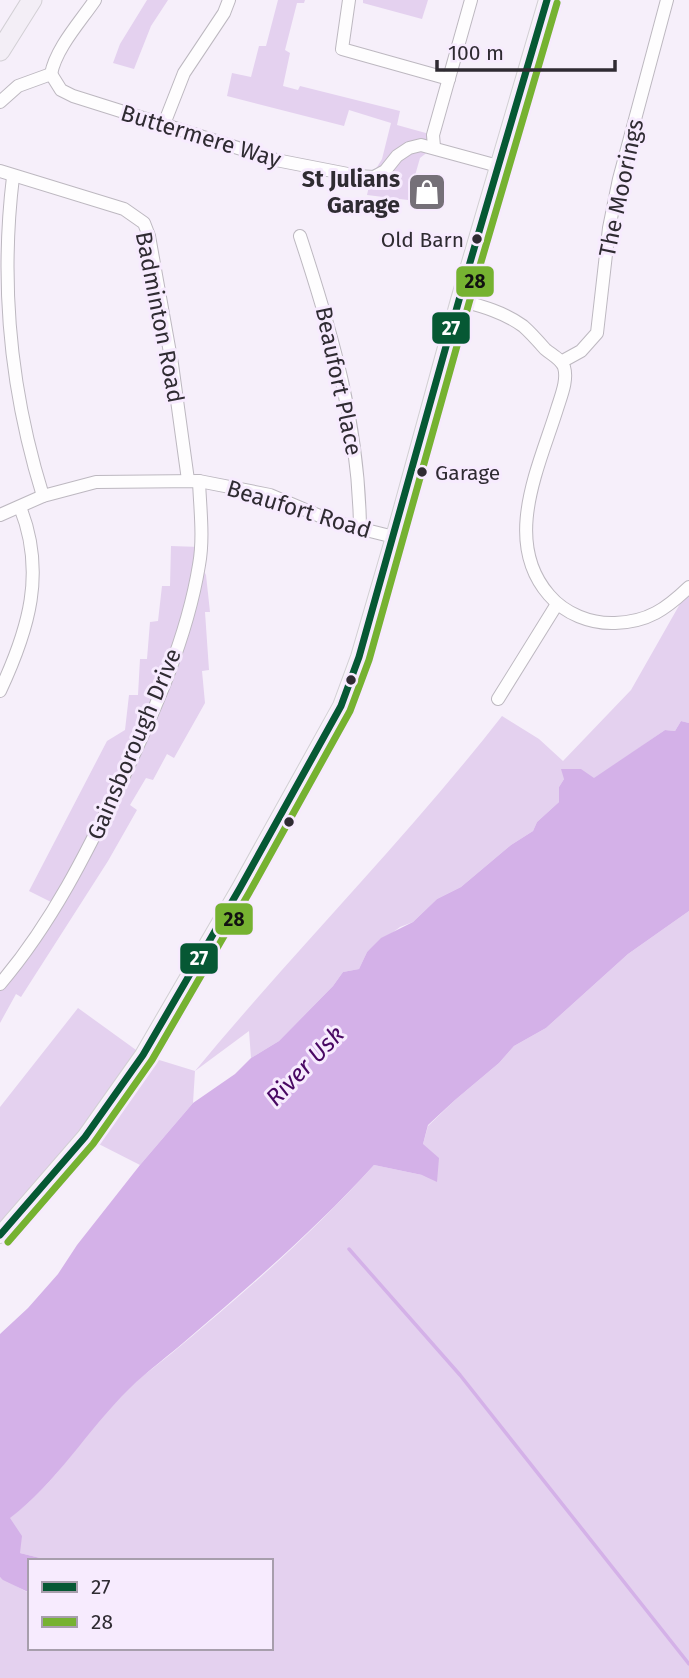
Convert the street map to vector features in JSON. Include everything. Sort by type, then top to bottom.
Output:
[{"type":"highway","points":[[0,30],[17,0]]},
{"type":"highway","points":[[0,51],[32,0]]},
{"type":"main road","points":[[0,1235],[85,1137],[143,1055],[341,706],[359,657],[459,300],[548,0]]},
{"type":"street","points":[[0,102],[18,86],[51,75],[62,49],[95,0]]},
{"type":"street","points":[[164,124],[184,73],[224,13],[229,0]]},
{"type":"street","points":[[349,0],[342,49],[449,79]]},
{"type":"street","points":[[471,0],[433,135],[434,147],[498,166]]},
{"type":"street","name":"The Moorings","points":[[561,362],[581,351],[597,333],[611,215],[667,0]]},
{"type":"street","name":"Buttermere Way","points":[[51,75],[61,90],[73,96],[276,160],[358,176],[373,177],[385,171],[397,156],[409,148],[421,145],[434,147]]},
{"type":"street","name":"Badminton Road","points":[[0,171],[124,209],[144,223],[149,236],[193,480]]},
{"type":"street","points":[[13,177],[4,318],[26,442],[43,496]]},
{"type":"street","name":"Beaufort Place","points":[[300,236],[330,325],[354,436],[360,482],[360,528]]},
{"type":"street","points":[[459,300],[508,317],[523,327],[561,362],[565,371],[565,381],[532,489],[525,535],[535,577],[557,604],[575,615],[599,623],[638,621],[668,608],[689,587]]},
{"type":"street","name":"Beaufort Road","points":[[0,515],[43,496],[96,482],[193,480],[270,495],[334,522],[394,537]]},
{"type":"street","name":"Gainsborough Drive","points":[[0,984],[36,937],[76,874],[149,720],[176,650],[200,564],[201,534],[193,480]]},
{"type":"street","points":[[0,691],[22,638],[34,583],[34,560],[26,520],[20,506]]},
{"type":"street","points":[[498,699],[557,604]]},
{"type":"shaded area","points":[[147,0],[168,0],[151,26],[134,69],[113,63],[120,44]]},
{"type":"shaded area","points":[[278,0],[305,0],[304,3],[297,3],[285,50],[290,53],[283,86],[298,90],[300,86],[400,111],[397,125],[433,135],[434,147],[420,158],[408,200],[367,195],[371,177],[382,159],[391,123],[349,110],[344,126],[227,96],[232,73],[251,77],[259,46],[266,46]]},
{"type":"shaded area","points":[[363,0],[428,0],[422,19],[363,3]]},
{"type":"shaded area","points":[[171,546],[200,547],[200,564],[206,575],[210,612],[205,612],[209,670],[202,671],[205,703],[174,758],[167,754],[153,780],[146,778],[130,805],[137,810],[108,861],[21,997],[16,994],[0,1023],[0,984],[57,905],[29,891],[107,741],[125,730],[129,695],[138,695],[140,659],[147,659],[150,622],[158,621],[162,586],[170,586]]},
{"type":"shaded area","points":[[689,588],[689,723],[681,721],[675,731],[665,730],[594,779],[564,779],[559,787],[559,802],[537,822],[533,831],[511,845],[461,887],[437,899],[413,922],[400,927],[367,952],[359,969],[343,972],[333,986],[279,1041],[251,1058],[249,1031],[195,1071],[428,806],[502,716],[539,739],[563,761],[631,690]]},
{"type":"shaded area","points":[[689,911],[689,1678],[0,1678],[0,1577],[28,1591],[28,1650],[273,1650],[273,1559],[44,1559],[20,1553],[9,1518],[27,1504],[58,1472],[100,1419],[131,1386],[277,1262],[327,1215],[374,1165],[422,1175],[423,1144],[428,1126],[499,1063],[514,1046],[546,1028],[628,954]]},
{"type":"shaded area","points":[[78,1008],[143,1055],[195,1071],[193,1103],[140,1165],[85,1137],[0,1235],[0,1107]]},
{"type":"water","name":"River Usk","points":[[681,721],[689,723],[689,911],[628,954],[546,1028],[514,1046],[499,1063],[428,1125],[423,1144],[439,1158],[437,1182],[422,1175],[374,1165],[285,1254],[129,1389],[43,1489],[10,1518],[22,1536],[20,1553],[44,1559],[28,1559],[28,1592],[3,1580],[0,1577],[0,1334],[58,1274],[77,1245],[140,1165],[193,1103],[235,1074],[251,1058],[279,1041],[333,986],[343,972],[359,969],[367,952],[381,938],[413,922],[437,899],[461,887],[511,845],[533,831],[537,822],[559,802],[559,787],[564,779],[561,769],[581,769],[594,778],[665,730],[675,731]]},
{"type":"waterway","points":[[349,1249],[460,1375],[689,1664]]},
{"type":"transit line","name":"27","points":[[0,1235],[85,1137],[143,1055],[341,706],[359,657],[547,0]]},
{"type":"transit line","name":"28","points":[[8,1242],[93,1144],[152,1060],[350,711],[369,660],[557,3]]},
{"type":"place","name":"St Julians Garage","points":[[427,192]]},
{"type":"place","name":"Old Barn","points":[[477,239]]},
{"type":"place","name":"Garage","points":[[422,472]]}]
